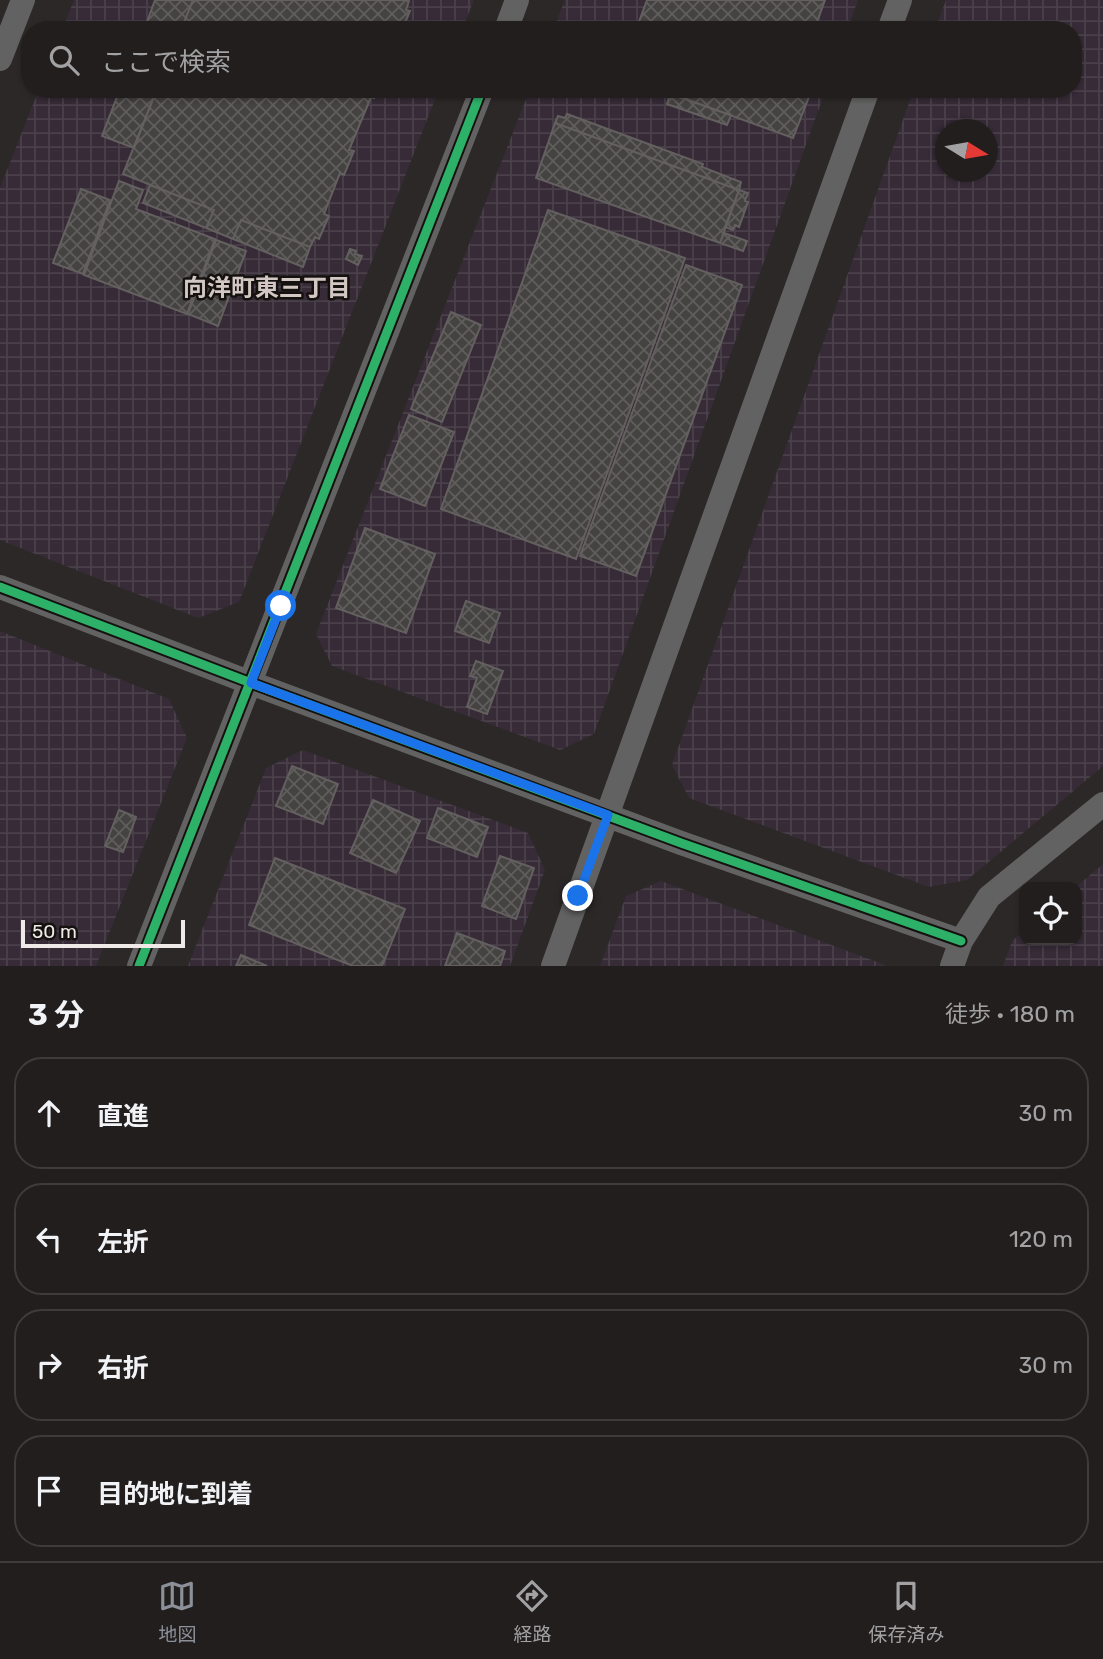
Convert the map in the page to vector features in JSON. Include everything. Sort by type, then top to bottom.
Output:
[{"type":"street","points":[[0,59],[23,0]]},
{"type":"street","points":[[509,21],[517,0]]},
{"type":"street","points":[[892,21],[900,0]]},
{"type":"street","points":[[139,966],[478,98]]},
{"type":"street","points":[[553,966],[864,98]]},
{"type":"street","points":[[0,587],[694,847],[961,941]]},
{"type":"street","points":[[952,966],[961,941],[989,897],[1103,804]]},
{"type":"shaded area","points":[[74,0],[474,0],[466,21],[66,21]]},
{"type":"shaded area","points":[[565,0],[858,0],[850,21],[557,21]]},
{"type":"shaded area","points":[[946,0],[1103,0],[1103,766],[967,880],[929,887],[689,798],[672,765],[911,98],[1082,98],[1082,21],[938,21]]},
{"type":"shaded area","points":[[35,98],[435,98],[239,602],[198,618],[0,540],[0,188]]},
{"type":"shaded area","points":[[526,98],[823,98],[594,734],[560,750],[332,666],[316,634]]},
{"type":"shaded area","points":[[0,631],[169,699],[187,738],[96,966],[0,966]]},
{"type":"shaded area","points":[[303,750],[528,833],[545,870],[510,966],[188,966],[266,768]]},
{"type":"shaded area","points":[[1103,864],[1103,966],[1003,966],[1012,941],[1019,935],[1019,945],[1082,945],[1082,882]]},
{"type":"shaded area","points":[[661,881],[886,966],[600,966],[626,896]]},
{"type":"building","points":[[155,0],[193,0],[185,21],[147,21]]},
{"type":"building","points":[[193,0],[408,0],[406,10],[410,11],[406,21],[185,21]]},
{"type":"building","points":[[647,0],[825,0],[817,21],[639,21]]},
{"type":"building","points":[[117,98],[153,98],[134,148],[102,136]]},
{"type":"building","points":[[153,98],[371,98],[349,150],[354,151],[344,175],[340,173],[324,214],[329,216],[319,239],[315,237],[310,247],[241,220],[233,239],[206,228],[214,210],[123,174]]},
{"type":"building","points":[[669,98],[682,98],[731,115],[727,125],[667,104]]},
{"type":"building","points":[[683,98],[809,98],[793,138]]},
{"type":"building","points":[[567,114],[703,164],[702,167],[741,182],[739,190],[555,123],[558,116],[565,118]]},
{"type":"building","points":[[555,123],[739,190],[720,243],[536,178]]},
{"type":"building","points":[[119,181],[143,190],[136,209],[215,239],[187,314],[84,275]]},
{"type":"building","points":[[150,185],[214,210],[206,228],[143,203]]},
{"type":"building","points":[[81,189],[110,200],[83,274],[53,263]]},
{"type":"building","points":[[739,190],[748,193],[745,201],[748,202],[739,227],[735,225],[733,230],[725,227]]},
{"type":"building","points":[[548,210],[685,258],[576,559],[441,509]]},
{"type":"building","points":[[241,220],[310,247],[303,267],[233,239]]},
{"type":"building","points":[[724,233],[747,241],[743,251],[720,243]]},
{"type":"building","points":[[216,240],[246,251],[218,326],[188,314]]},
{"type":"building","points":[[350,249],[362,256],[358,265],[346,259]]},
{"type":"building","points":[[686,265],[742,285],[636,576],[580,556]]},
{"type":"building","points":[[451,312],[481,325],[442,422],[411,409]]},
{"type":"building","points":[[409,415],[454,432],[425,506],[380,489]]},
{"type":"building","points":[[365,528],[435,554],[406,633],[336,608]]},
{"type":"building","points":[[466,601],[500,613],[489,643],[455,631]]},
{"type":"building","points":[[476,661],[503,671],[487,714],[467,707],[477,678],[470,676]]},
{"type":"building","points":[[292,766],[338,784],[323,824],[276,806]]},
{"type":"building","points":[[373,800],[420,821],[396,873],[350,853]]},
{"type":"building","points":[[438,808],[488,827],[477,857],[427,838]]},
{"type":"building","points":[[119,810],[136,817],[123,852],[105,846]]},
{"type":"building","points":[[500,856],[534,868],[516,919],[482,906]]},
{"type":"building","points":[[275,858],[405,909],[382,966],[353,966],[249,925]]},
{"type":"building","points":[[457,933],[505,951],[500,966],[445,966]]},
{"type":"building","points":[[241,955],[267,966],[236,966]]},
{"type":"cycle path","points":[[139,966],[478,98]]},
{"type":"cycle path","points":[[0,587],[681,843],[961,941]]},
{"type":"district","name":"向洋町東三丁目","points":[[267,288]]},
{"type":"route","points":[[281,606],[251,683],[608,815],[578,896]]}]
